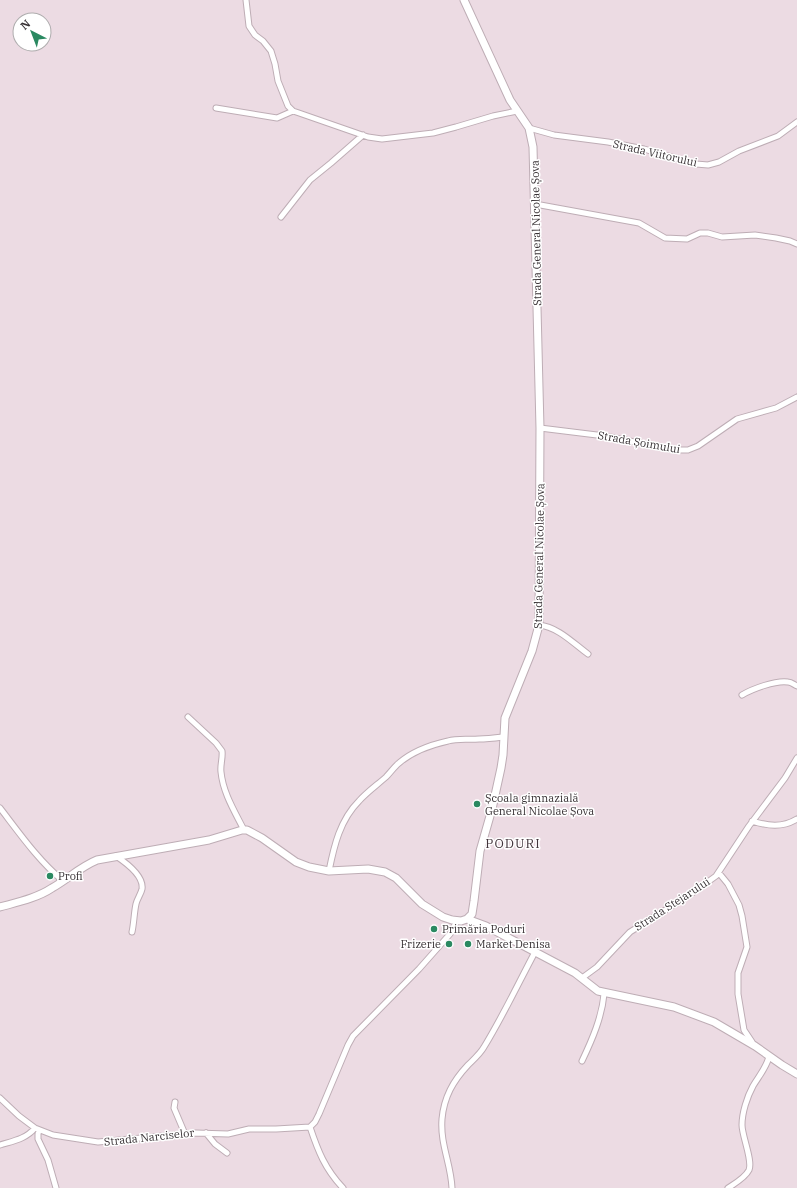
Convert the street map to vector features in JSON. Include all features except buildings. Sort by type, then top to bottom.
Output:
[{"type":"main road","name":"Strada General Nicolae Șova","points":[[464,0],[510,100],[529,128],[533,147],[541,474],[539,625],[532,651],[506,714],[501,768],[480,851],[472,914],[467,919]]},
{"type":"main road","points":[[0,907],[44,893],[63,882],[90,862],[104,858],[209,840],[244,830],[250,831],[284,854],[303,865],[314,869],[329,871],[373,869],[388,873],[401,883],[413,896],[428,908],[443,917],[457,921],[467,919],[486,926],[575,973],[594,989],[604,994],[668,1006],[719,1025],[755,1046],[769,1057],[797,1074]]},
{"type":"street","points":[[246,0],[249,26],[271,51],[278,81],[288,106],[293,111],[363,135],[382,138],[433,133],[493,116],[517,112]]},
{"type":"street","points":[[216,108],[276,118],[293,111]]},
{"type":"street","name":"Strada Viitorului","points":[[529,128],[554,135],[608,142],[644,149],[696,164],[708,165],[718,162],[739,151],[774,138],[797,122]]},
{"type":"street","points":[[281,217],[310,180],[363,135]]},
{"type":"street","points":[[535,204],[639,223],[665,238],[687,239],[700,233],[708,233],[722,237],[751,235],[768,237],[782,239],[797,244]]},
{"type":"street","name":"Strada Șoimului","points":[[540,428],[605,436],[674,450],[688,450],[698,446],[737,419],[776,408],[797,397]]},
{"type":"street","points":[[539,625],[547,626],[558,632],[588,654]]},
{"type":"street","points":[[742,695],[762,686],[779,683],[788,682],[797,686]]},
{"type":"street","points":[[188,717],[222,750],[220,768],[222,782],[244,830]]},
{"type":"street","points":[[329,871],[338,835],[350,812],[357,802],[388,775],[397,764],[414,752],[455,739],[503,737]]},
{"type":"street","name":"Strada Stejarului","points":[[582,978],[596,967],[630,932],[702,887],[719,873],[730,854],[785,778],[797,758]]},
{"type":"street","points":[[0,808],[37,856],[63,882]]},
{"type":"street","points":[[752,822],[768,826],[776,826],[784,825],[797,819]]},
{"type":"street","points":[[116,856],[131,868],[138,876],[142,884],[136,903],[132,932]]},
{"type":"street","points":[[719,873],[728,884],[739,905],[742,916],[746,947],[738,973],[738,994],[744,1030],[755,1046]]},
{"type":"street","points":[[343,1188],[328,1170],[310,1127],[315,1122],[319,1114],[353,1036],[419,969],[450,934],[457,921]]},
{"type":"street","points":[[452,1188],[451,1174],[442,1137],[442,1114],[448,1093],[456,1078],[483,1049],[535,952]]},
{"type":"street","points":[[582,1062],[599,1017],[604,994]]},
{"type":"street","points":[[728,1188],[749,1170],[749,1162],[742,1126],[743,1114],[750,1092],[764,1070],[769,1057]]},
{"type":"street","name":"Strada Narciselor","points":[[0,1098],[23,1120],[37,1129],[53,1135],[98,1142],[206,1132],[228,1134],[249,1130],[310,1127]]},
{"type":"street","points":[[175,1102],[174,1108],[185,1134]]},
{"type":"street","points":[[0,1145],[25,1138],[37,1129],[38,1139],[48,1160],[56,1188]]},
{"type":"street","points":[[206,1132],[215,1144],[227,1153]]},
{"type":"place","name":"Școala gimnazială General Nicolae Șova","points":[[477,804]]},
{"type":"place","name":"Profi","points":[[50,876]]},
{"type":"place","name":"Primăria Poduri","points":[[434,929]]},
{"type":"place","name":"Frizerie","points":[[449,944]]},
{"type":"place","name":"Market Denisa","points":[[468,944]]},
{"type":"district","name":"PODURI","points":[[513,843]]}]
